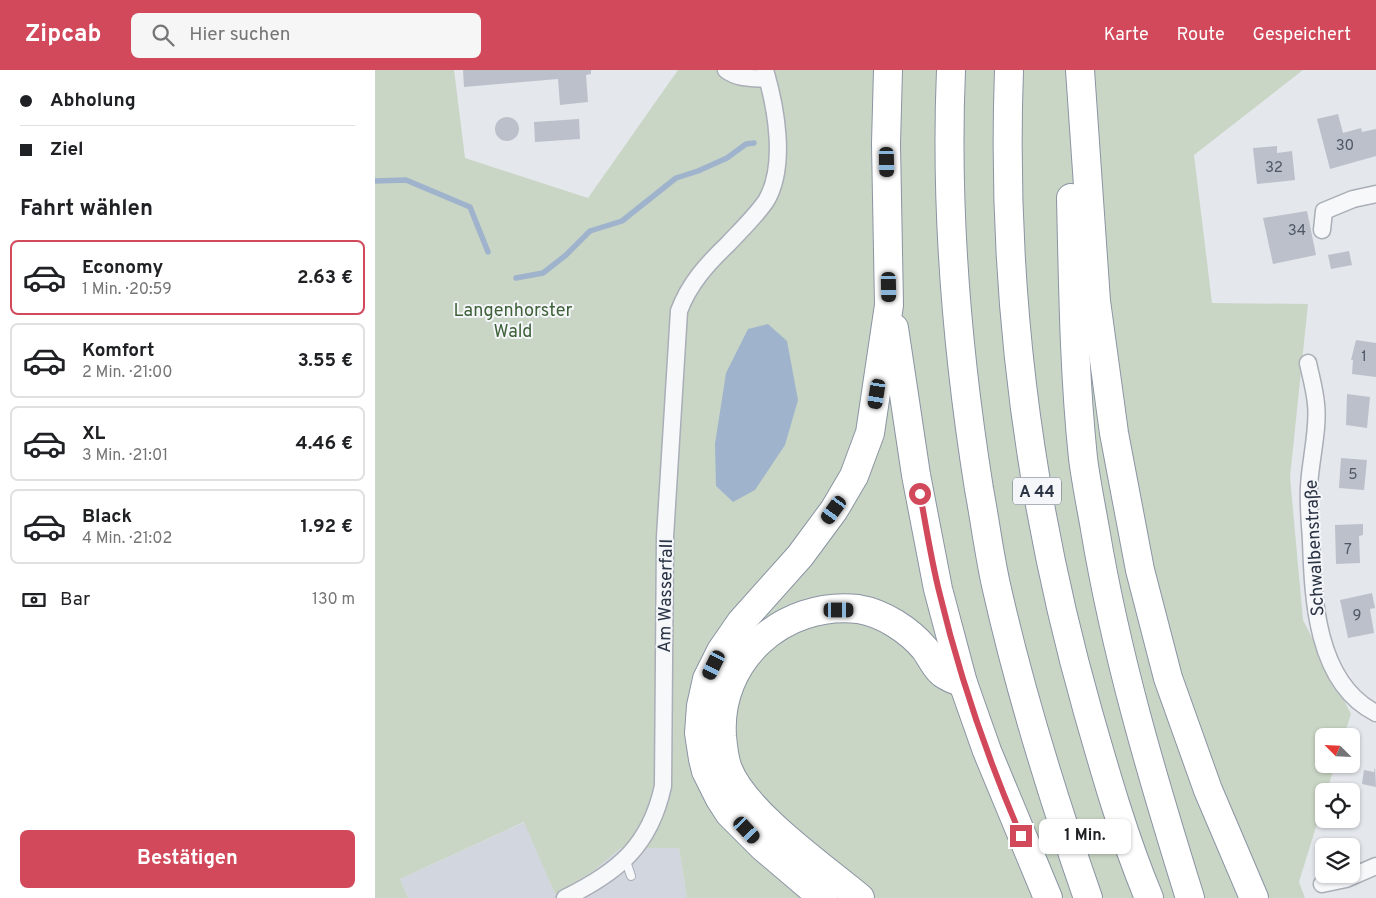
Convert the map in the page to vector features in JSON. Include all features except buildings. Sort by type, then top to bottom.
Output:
[{"type":"highway","points":[[823,898],[763,847],[729,813],[720,799],[706,771],[703,759],[699,733],[701,706],[707,679],[721,651],[741,622],[806,549],[834,510],[854,476],[870,433],[889,305],[886,144],[888,70]]},
{"type":"highway","points":[[951,70],[950,189],[955,294],[971,438],[995,582],[1018,678],[1048,784],[1088,898]]},
{"type":"highway","name":"A 44","points":[[1009,70],[1008,197],[1013,290],[1023,398],[1034,473],[1052,570],[1074,663],[1103,765],[1149,898]]},
{"type":"highway","points":[[1073,70],[1071,89],[1072,240],[1083,459],[1118,648],[1141,738],[1190,898]]},
{"type":"highway","points":[[1080,70],[1096,301],[1113,433],[1140,570],[1168,678],[1208,790],[1254,898]]},
{"type":"highway","points":[[889,305],[897,343],[916,475],[934,570],[963,683],[1005,800],[1048,898]]},
{"type":"highway","points":[[860,898],[773,826],[743,793],[728,770],[722,722],[726,694],[731,679],[749,651],[780,624],[799,615],[822,610],[858,610],[879,616],[905,630],[924,649],[941,672],[963,683]]},
{"type":"street","points":[[726,70],[733,75],[748,78],[766,74]]},
{"type":"street","name":"Am Wasserfall","points":[[565,898],[629,868],[659,807],[663,786],[665,537],[679,311],[686,292],[711,260],[750,221],[767,200],[776,175],[779,151],[766,74]]},
{"type":"street","points":[[1322,230],[1324,211],[1353,199],[1376,194]]},
{"type":"street","name":"Schwalbenstraße","points":[[1308,363],[1317,406],[1309,488],[1313,594],[1316,620],[1332,665],[1347,689],[1376,713]]},
{"type":"street","points":[[1322,884],[1346,879],[1376,866]]},
{"type":"shaded area","points":[[525,822],[555,894],[592,872],[621,848],[679,848],[687,898],[408,898],[400,879]]},
{"type":"green space","name":"Langenhorster Wald","points":[[375,70],[454,70],[465,158],[588,198],[678,70],[1303,70],[1194,155],[1212,303],[1308,304],[1290,477],[1303,620],[1351,714],[1347,728],[1315,728],[1315,773],[1332,773],[1329,783],[1315,783],[1316,828],[1299,882],[1305,898],[687,898],[679,848],[621,848],[592,872],[555,894],[524,822],[400,879],[408,898],[375,898]]},
{"type":"water","points":[[768,324],[787,341],[798,400],[785,445],[755,490],[733,502],[716,486],[715,444],[726,373],[748,329]]},
{"type":"waterway","points":[[516,278],[543,273],[566,255],[590,231],[622,221],[676,178],[698,171],[727,158],[746,144],[754,143]]},
{"type":"waterway","points":[[375,181],[406,180],[470,207],[488,252]]},
{"type":"route","points":[[920,494],[938,590],[963,683],[1005,800],[1021,836]]}]
